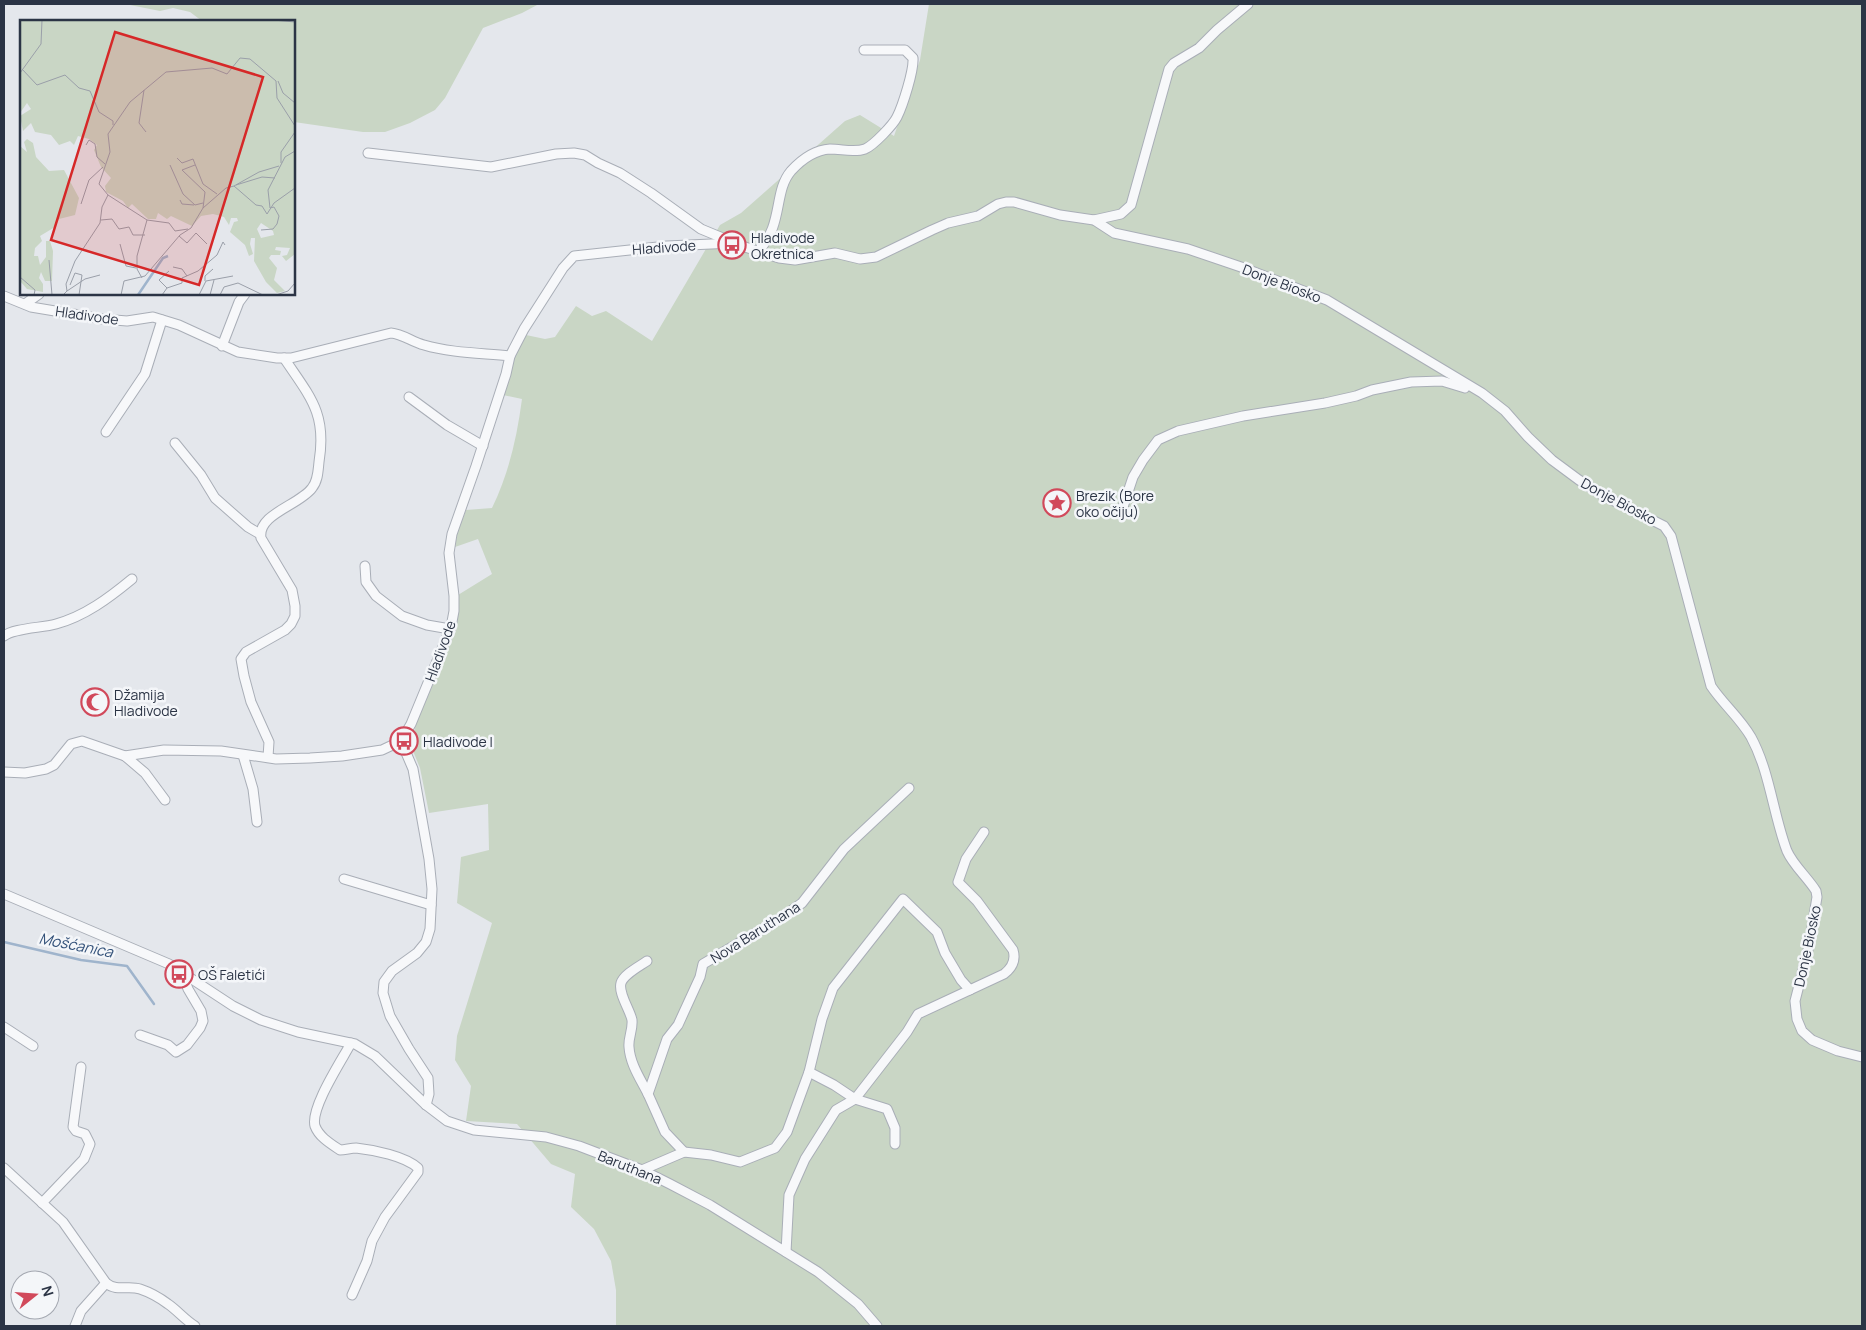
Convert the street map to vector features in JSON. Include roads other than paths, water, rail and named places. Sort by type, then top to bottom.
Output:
[{"type":"street","points":[[1094,220],[1120,214],[1131,205],[1169,69],[1174,63],[1199,48],[1248,4]]},
{"type":"street","points":[[758,250],[766,242],[773,230],[784,183],[793,168],[802,161],[830,149],[864,149],[877,139],[896,118],[912,71],[914,58],[905,50],[864,50]]},
{"type":"street","points":[[368,153],[491,167],[556,154],[574,153],[585,156],[598,164],[620,173],[701,229],[733,243]]},
{"type":"street","name":"Hladivode","points":[[402,741],[411,724],[450,629],[454,611],[449,553],[452,534],[506,374],[510,356],[524,329],[563,268],[574,256],[622,250],[733,243],[779,258],[795,260],[835,253],[868,259],[932,230],[958,220],[969,219],[998,204],[1006,202],[1014,202],[1060,215],[1094,220]]},
{"type":"street","name":"Donje Biosko","points":[[1094,220],[1114,233],[1188,249],[1242,267],[1327,300],[1482,393],[1505,411],[1552,460],[1579,480],[1604,496],[1664,526],[1670,536],[1711,686],[1750,737],[1758,754],[1774,801],[1788,853],[1816,891],[1817,897],[1809,946],[1794,1001],[1797,1019],[1802,1031],[1812,1040],[1838,1051],[1862,1057]]},
{"type":"street","points":[[25,304],[38,295]]},
{"type":"street","points":[[222,346],[238,302],[244,295]]},
{"type":"street","name":"Hladivode","points":[[4,296],[25,304],[103,319],[127,321],[153,318],[162,320],[179,325],[222,346],[255,356],[291,358],[391,333],[399,334],[423,345],[455,351],[510,356]]},
{"type":"street","points":[[106,432],[145,374],[162,320]]},
{"type":"street","points":[[268,757],[269,742],[251,702],[241,659],[246,652],[285,630],[295,616],[296,606],[292,590],[260,534],[262,524],[312,488],[316,481],[322,431],[314,404],[284,358]]},
{"type":"street","points":[[1122,510],[1133,477],[1143,460],[1158,440],[1178,431],[1243,416],[1325,403],[1411,382],[1442,381],[1482,393]]},
{"type":"street","points":[[409,397],[447,425],[482,446]]},
{"type":"street","points":[[175,443],[201,475],[215,498],[248,527],[260,534]]},
{"type":"street","points":[[365,566],[366,582],[376,596],[402,616],[427,625],[450,629]]},
{"type":"street","points":[[4,636],[56,624],[80,615],[114,594],[132,578]]},
{"type":"street","points":[[4,772],[25,773],[46,769],[54,765],[71,744],[82,741],[125,756],[145,773],[165,800]]},
{"type":"street","points":[[125,756],[164,750],[221,751],[276,759],[342,756],[382,750],[402,741],[413,769],[429,859],[430,929],[426,942],[417,953],[392,971],[384,982],[383,993],[394,1023],[428,1078],[430,1085],[426,1105]]},
{"type":"street","points":[[243,755],[253,789],[257,822]]},
{"type":"street","name":"Nova Baruthana","points":[[648,1094],[659,1058],[667,1039],[678,1025],[700,977],[702,964],[778,920],[802,903],[844,849],[909,788]]},
{"type":"street","points":[[786,1252],[790,1195],[805,1159],[836,1110],[855,1099],[907,1032],[918,1014],[1004,974],[1009,970],[1014,961],[1015,955],[977,901],[958,882],[966,859],[984,832]]},
{"type":"street","points":[[344,879],[431,904]]},
{"type":"street","name":"Baruthana","points":[[4,894],[169,964],[233,1006],[261,1020],[298,1032],[355,1044],[375,1056],[426,1105],[447,1121],[474,1130],[546,1137],[578,1146],[642,1170],[710,1205],[818,1272],[858,1304],[877,1326]]},
{"type":"street","points":[[642,1170],[684,1152],[711,1154],[740,1162],[775,1148],[787,1132],[809,1072],[822,1019],[833,988],[903,899],[938,932],[945,953],[961,980],[970,990]]},
{"type":"street","points":[[647,960],[623,979],[620,984],[632,1020],[630,1055],[665,1132],[684,1152]]},
{"type":"street","points":[[140,1035],[168,1045],[176,1052],[187,1046],[200,1028],[203,1021],[202,1015],[188,989],[182,972]]},
{"type":"street","points":[[4,1027],[33,1046]]},
{"type":"street","points":[[351,1043],[319,1104],[315,1125],[322,1137],[340,1150],[353,1148],[404,1159],[413,1163],[418,1168],[418,1172],[385,1217],[372,1241],[352,1295]]},
{"type":"street","points":[[42,1204],[84,1159],[90,1144],[85,1134],[76,1131],[73,1127],[81,1067]]},
{"type":"street","points":[[809,1072],[855,1099],[887,1109],[895,1128],[895,1144]]},
{"type":"street","points":[[4,1168],[63,1222],[106,1283],[119,1289],[138,1289],[168,1304],[194,1326]]},
{"type":"street","points":[[75,1326],[81,1311],[106,1283]]},
{"type":"waterway","name":"Mošćanica","points":[[4,942],[81,960],[127,966],[154,1004]]},
{"type":"place","name":"Hladivode Okretnica","points":[[732,245]]},
{"type":"place","name":"Brezik (Bore oko očiju)","points":[[1057,503]]},
{"type":"place","name":"Džamija Hladivode","points":[[95,702]]},
{"type":"place","name":"Hladivode I","points":[[404,741]]},
{"type":"place","name":"OŠ Faletići","points":[[179,974]]}]
